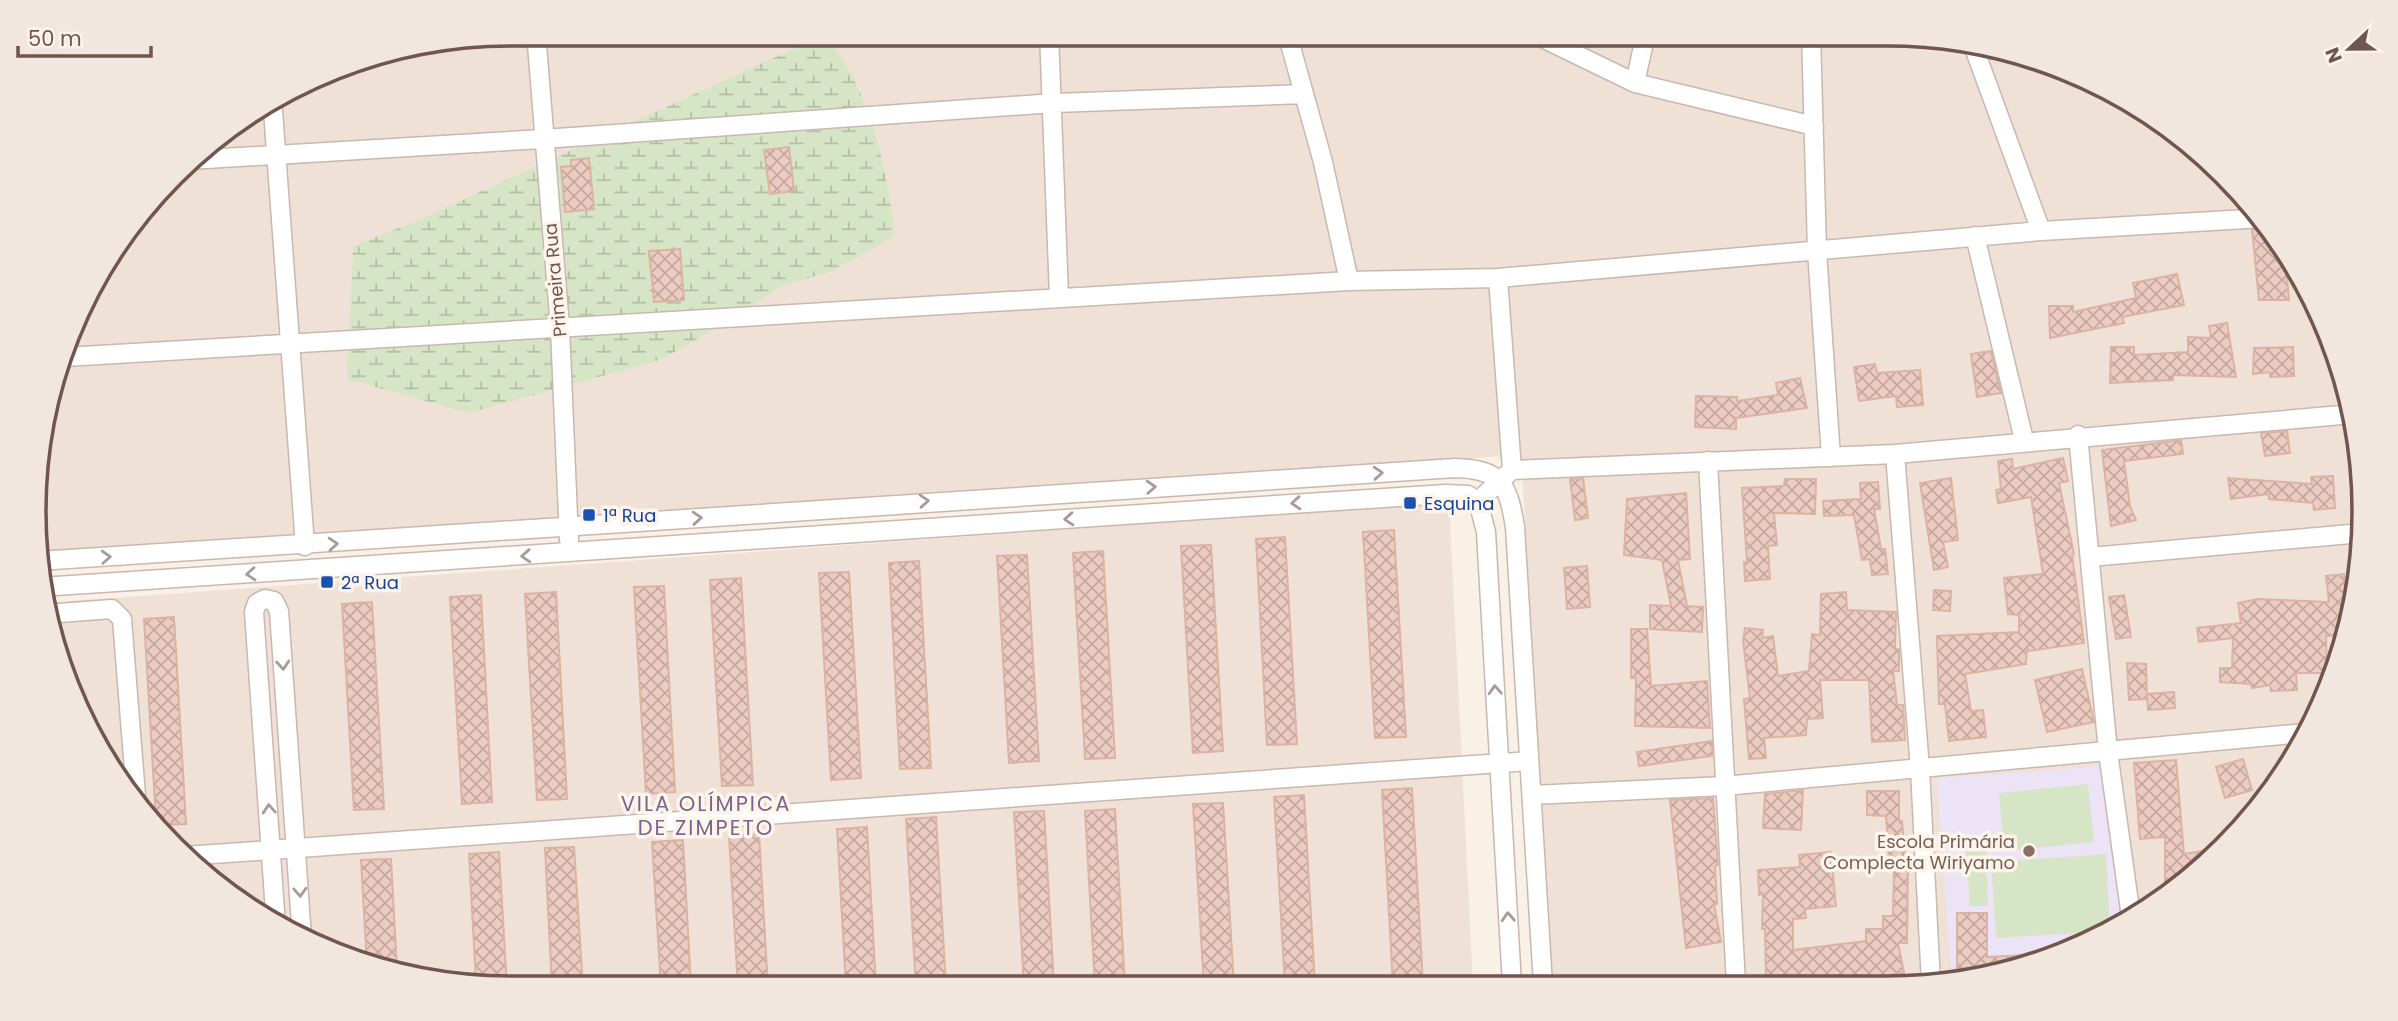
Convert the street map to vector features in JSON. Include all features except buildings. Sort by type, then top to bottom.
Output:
[{"type":"street","name":"Primeira Rua","points":[[537,46],[561,328],[569,553]]},
{"type":"street","points":[[1050,46],[1059,297]]},
{"type":"street","points":[[1291,46],[1349,281]]},
{"type":"street","points":[[1559,46],[1635,83],[1814,126]]},
{"type":"street","points":[[1635,83],[1643,46]]},
{"type":"street","points":[[1811,46],[1817,251],[1831,457]]},
{"type":"street","points":[[1976,54],[2041,231]]},
{"type":"street","points":[[206,159],[543,139],[1054,103],[1304,94]]},
{"type":"street","points":[[273,111],[305,546]]},
{"type":"street","points":[[72,357],[1349,281],[1498,278],[1975,236],[2249,219]]},
{"type":"street","points":[[1975,236],[2024,440]]},
{"type":"street","points":[[1498,278],[1506,475],[1515,527],[1542,976]]},
{"type":"street","points":[[48,560],[305,546],[916,501],[1455,468],[1506,475],[1709,461],[1895,454],[2078,435],[2343,415]]},
{"type":"street","points":[[2078,435],[2108,752],[2130,907]]},
{"type":"street","points":[[1895,454],[1920,769],[1930,974]]},
{"type":"street","points":[[1709,461],[1736,976]]},
{"type":"street","points":[[1478,501],[1506,475]]},
{"type":"street","points":[[52,586],[1433,495],[1468,495],[1478,501],[1486,532],[1511,976]]},
{"type":"street","points":[[2090,557],[2352,534]]},
{"type":"street","points":[[275,911],[254,612],[257,603],[265,599],[274,601],[279,611],[301,926]]},
{"type":"street","points":[[57,613],[112,609],[122,619],[135,784]]},
{"type":"street","points":[[1532,795],[1724,786],[2295,734]]},
{"type":"street","points":[[199,855],[1529,761]]},
{"type":"shaded area","points":[[480,46],[1918,46],[1978,54],[2037,70],[2093,93],[2120,108],[2171,142],[2237,204],[2274,252],[2305,305],[2317,333],[2337,390],[2352,480],[2349,571],[2328,660],[2305,716],[2290,743],[2274,769],[2237,817],[2171,879],[2093,928],[2037,951],[1978,967],[1887,976],[1551,976],[1521,455],[1064,484],[572,523],[305,533],[48,556],[46,480],[49,450],[70,361],[93,305],[124,252],[161,204],[227,142],[305,93],[361,70],[420,54]]},
{"type":"shaded area","points":[[1449,502],[1473,976],[510,976],[450,972],[390,960],[305,928],[252,897],[204,860],[161,817],[124,769],[93,716],[70,660],[54,602]]},
{"type":"shaded area","name":"Escola Primária Complecta Wiriyamo","points":[[2108,766],[2119,913],[2093,928],[2037,951],[1951,971],[1937,778]]},
{"type":"green space","points":[[800,46],[832,46],[854,80],[874,130],[887,183],[895,236],[832,271],[782,286],[729,321],[660,360],[469,413],[347,379],[353,246],[416,221]]},
{"type":"green space","points":[[2088,784],[2094,842],[2004,851],[1999,793]]},
{"type":"green space","points":[[1985,837],[1988,906],[1970,906],[1965,838]]},
{"type":"green space","points":[[2106,854],[2109,919],[2082,933],[1996,938],[1991,862]]},
{"type":"place","name":"Esquina","points":[[1410,503]]},
{"type":"place","name":"1ª Rua","points":[[589,515]]},
{"type":"place","name":"2ª Rua","points":[[327,582]]},
{"type":"place","name":"Escola Primária Complecta Wiriyamo","points":[[2029,851]]},
{"type":"district","name":"VILA OLÍMPICA DE ZIMPETO","points":[[706,815]]}]
